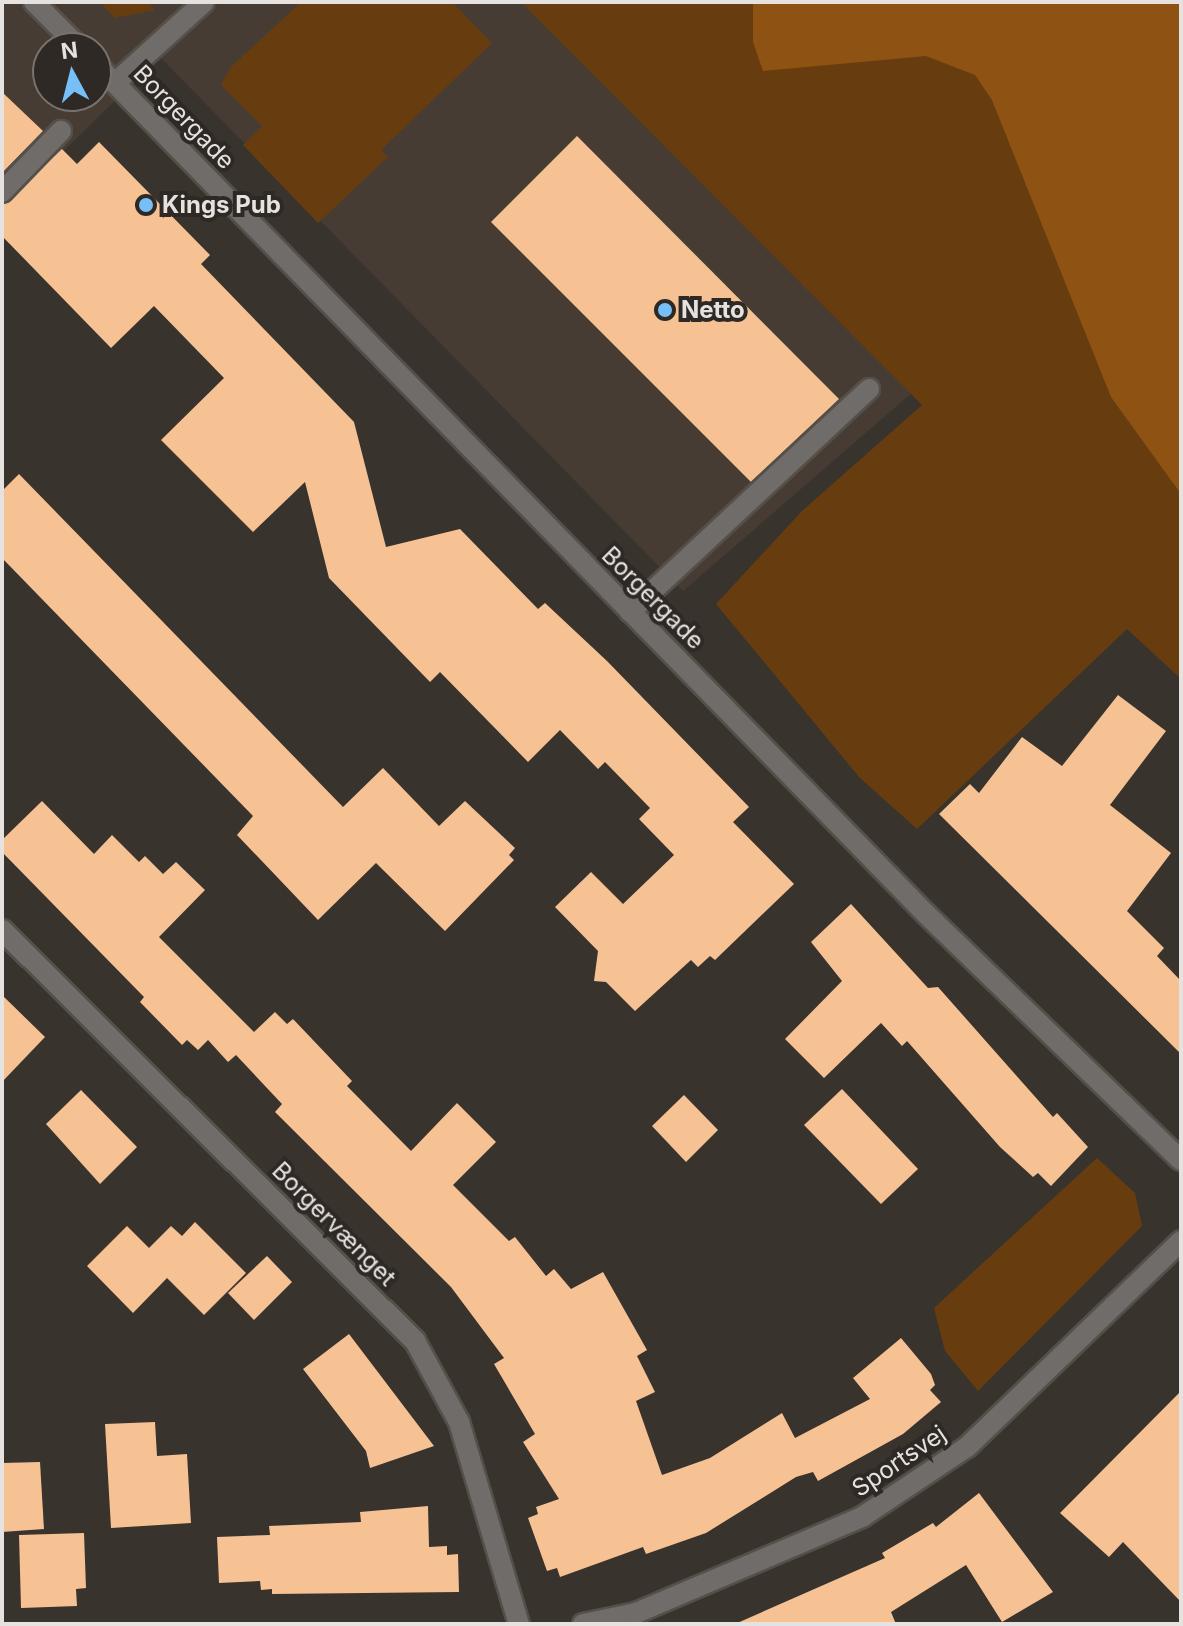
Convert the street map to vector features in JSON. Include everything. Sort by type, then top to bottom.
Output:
[{"type":"street","points":[[34,2],[64,32]]},
{"type":"street","points":[[115,83],[204,2]]},
{"type":"street","name":"Borgergade","points":[[112,80],[926,914],[1181,1160]]},
{"type":"street","points":[[2,192],[61,131]]},
{"type":"street","points":[[630,612],[869,389]]},
{"type":"street","name":"Borgervænget","points":[[2,930],[415,1341],[459,1422],[519,1624]]},
{"type":"street","name":"Sportsvej","points":[[583,1624],[649,1608],[862,1517],[967,1447],[1181,1241]]},
{"type":"shaded area","points":[[2,2],[523,2],[936,372],[683,591],[160,57],[112,104],[112,32],[32,32],[32,112],[104,112],[2,211]]},
{"type":"shaded area","points":[[100,2],[147,2],[155,10],[115,18]]},
{"type":"shaded area","points":[[301,2],[452,2],[492,43],[381,150],[388,157],[318,223],[243,145],[262,126],[221,85],[231,67]]},
{"type":"shaded area","points":[[521,2],[1181,2],[1181,679],[1127,629],[917,829],[860,778],[716,604],[802,511],[922,405]]},
{"type":"shaded area","points":[[1181,2],[1181,494],[1111,397],[992,100],[975,75],[926,56],[763,71],[753,42],[753,3]]},
{"type":"shaded area","points":[[1097,1158],[1135,1193],[1142,1226],[978,1391],[945,1351],[934,1308]]},
{"type":"building","points":[[2,92],[43,131],[2,173]]},
{"type":"building","name":"Netto","points":[[577,136],[839,399],[751,482],[491,222]]},
{"type":"building","points":[[99,142],[210,255],[201,264],[354,422],[386,547],[460,529],[538,609],[545,603],[607,661],[749,807],[733,822],[794,884],[715,960],[710,956],[698,967],[691,960],[635,1011],[606,982],[594,981],[598,951],[555,907],[591,872],[623,904],[674,855],[639,819],[650,808],[605,762],[598,769],[560,730],[528,762],[440,672],[430,682],[329,578],[305,482],[253,532],[161,440],[224,378],[154,306],[111,348],[2,236],[2,205],[62,149],[77,164]]},
{"type":"building","points":[[19,474],[343,807],[383,768],[439,826],[465,801],[515,848],[509,855],[514,860],[445,931],[376,863],[318,920],[237,835],[253,816],[2,558],[2,491]]},
{"type":"building","points":[[1118,695],[1166,731],[1110,805],[1171,853],[1127,911],[1164,948],[1157,956],[1181,981],[1181,1054],[939,814],[970,784],[979,793],[1022,737],[1062,766]]},
{"type":"building","points":[[42,801],[94,854],[112,835],[139,862],[145,856],[163,874],[176,862],[205,890],[159,937],[254,1032],[275,1012],[287,1024],[293,1019],[352,1081],[347,1086],[411,1151],[457,1103],[496,1142],[453,1185],[509,1241],[515,1237],[546,1276],[554,1269],[571,1289],[603,1272],[647,1350],[637,1356],[655,1392],[636,1401],[662,1475],[710,1458],[782,1413],[795,1438],[870,1399],[853,1378],[901,1338],[931,1374],[935,1385],[930,1390],[941,1402],[903,1434],[818,1481],[813,1472],[796,1477],[706,1533],[646,1554],[643,1547],[560,1577],[557,1568],[547,1571],[528,1518],[538,1514],[536,1507],[559,1499],[523,1442],[535,1434],[494,1364],[504,1358],[451,1287],[275,1112],[282,1104],[236,1055],[228,1062],[208,1040],[198,1050],[187,1040],[182,1045],[140,1002],[144,997],[2,852],[2,840]]},
{"type":"building","points":[[851,904],[928,988],[938,987],[1053,1117],[1057,1113],[1088,1147],[1051,1186],[1038,1173],[1033,1177],[1000,1147],[907,1041],[902,1046],[881,1023],[824,1078],[785,1039],[842,981],[811,942]]},
{"type":"building","points":[[2,995],[45,1037],[2,1082]]},
{"type":"building","points":[[842,1089],[918,1169],[881,1204],[804,1125]]},
{"type":"building","points":[[81,1090],[137,1147],[100,1184],[46,1124]]},
{"type":"building","points":[[684,1095],[718,1130],[686,1162],[652,1126]]},
{"type":"building","points":[[195,1222],[246,1273],[204,1315],[167,1278],[133,1313],[87,1266],[127,1226],[149,1248],[171,1226],[182,1236]]},
{"type":"building","points":[[267,1256],[292,1282],[254,1320],[228,1293]]},
{"type":"building","points":[[349,1334],[434,1446],[370,1468],[366,1451],[303,1369]]},
{"type":"building","points":[[1181,1391],[1181,1602],[1123,1542],[1109,1557],[1060,1513]]},
{"type":"building","points":[[155,1422],[157,1456],[187,1454],[191,1523],[111,1528],[105,1424]]},
{"type":"building","points":[[40,1462],[44,1529],[2,1532],[2,1463]]},
{"type":"building","points":[[979,1493],[1053,1592],[1002,1622],[966,1565],[891,1612],[896,1624],[735,1624],[885,1558],[882,1553],[933,1523],[936,1527]]},
{"type":"building","points":[[428,1506],[429,1547],[447,1546],[447,1555],[458,1554],[459,1592],[272,1594],[272,1589],[261,1590],[260,1581],[219,1583],[217,1537],[270,1535],[269,1526],[361,1522],[360,1512]]},
{"type":"building","points":[[84,1533],[86,1588],[76,1589],[77,1606],[21,1608],[19,1535]]},
{"type":"place","name":"Kings Pub","points":[[146,205]]},
{"type":"place","name":"Netto","points":[[665,310]]}]
